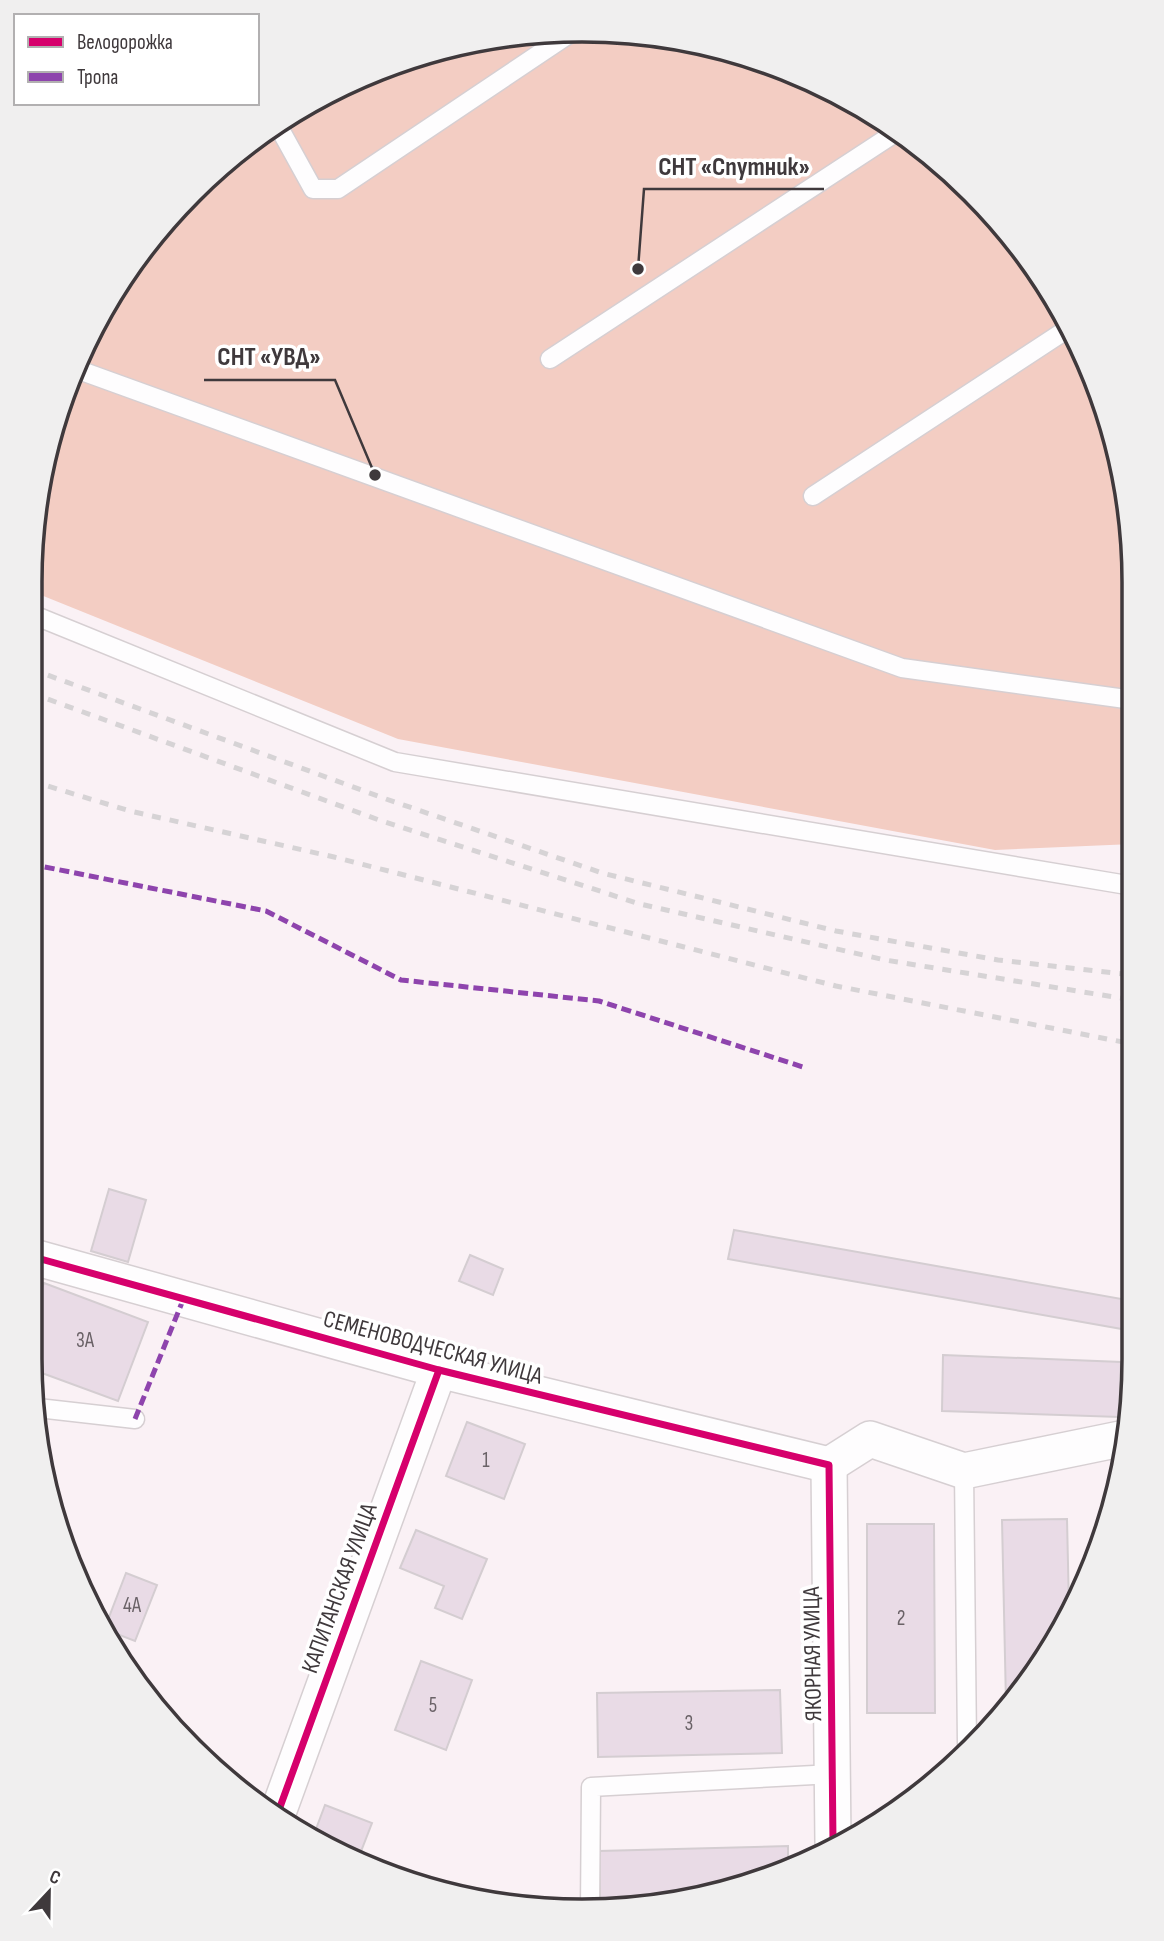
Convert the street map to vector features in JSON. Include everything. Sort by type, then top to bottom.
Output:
[{"type":"street","name":"СЕМЕНОВОДЧЕСКАЯ УЛИЦА","points":[[42,1259],[439,1370],[829,1465]]},
{"type":"street","name":"КАПИТАНСКАЯ УЛИЦА","points":[[280,1807],[439,1370]]},
{"type":"street","points":[[829,1465],[870,1439],[964,1471],[1115,1440]]},
{"type":"street","name":"ЯКОРНАЯ УЛИЦА","points":[[829,1465],[834,1836]]},
{"type":"lane","points":[[282,133],[313,189],[338,189],[556,43]]},
{"type":"lane","points":[[550,359],[888,137]]},
{"type":"lane","points":[[813,496],[1061,333]]},
{"type":"lane","points":[[84,372],[902,668],[1122,698]]},
{"type":"lane","points":[[42,618],[396,762],[1122,884]]},
{"type":"lane","points":[[45,1409],[135,1419]]},
{"type":"lane","points":[[964,1471],[968,1737]]},
{"type":"lane","points":[[590,1899],[591,1787],[833,1774]]},
{"type":"shaded area","points":[[547,43],[617,43],[687,52],[722,60],[789,83],[821,98],[852,114],[911,154],[964,200],[988,226],[1031,282],[1066,343],[1093,408],[1112,477],[1121,547],[1122,582],[1122,844],[995,850],[398,739],[42,595],[43,547],[52,477],[60,442],[83,375],[114,312],[133,282],[176,226],[226,176],[282,133],[312,114],[375,83],[408,71],[442,60],[512,47]]},
{"type":"building","points":[[109,1189],[146,1200],[128,1262],[91,1251]]},
{"type":"building","points":[[734,1230],[1122,1299],[1122,1329],[728,1259]]},
{"type":"building","points":[[470,1255],[503,1269],[493,1295],[459,1281]]},
{"type":"building","points":[[44,1283],[148,1322],[118,1401],[42,1373]]},
{"type":"building","points":[[943,1355],[1121,1362],[1118,1417],[942,1411]]},
{"type":"building","points":[[467,1422],[525,1444],[504,1499],[446,1476]]},
{"type":"building","points":[[1067,1519],[1069,1592],[1050,1629],[1006,1693],[1002,1520]]},
{"type":"building","points":[[867,1524],[934,1524],[935,1713],[867,1713]]},
{"type":"building","points":[[416,1530],[487,1559],[462,1619],[435,1608],[444,1586],[400,1568]]},
{"type":"building","points":[[126,1573],[157,1585],[135,1641],[117,1634],[109,1618]]},
{"type":"building","points":[[421,1661],[472,1680],[446,1750],[395,1730]]},
{"type":"building","points":[[780,1690],[782,1753],[598,1757],[597,1693]]},
{"type":"building","points":[[325,1805],[372,1823],[361,1851],[316,1829]]},
{"type":"building","points":[[788,1846],[788,1858],[722,1881],[687,1889],[600,1898],[599,1851]]},
{"type":"railway","points":[[42,673],[386,799],[602,873],[836,931],[998,960],[1122,974]]},
{"type":"railway","points":[[42,697],[379,820],[640,904],[885,960],[1122,998]]},
{"type":"railway","points":[[42,784],[130,811],[334,857],[836,986],[1122,1042]]},
{"type":"marked path","points":[[42,866],[266,911],[401,980],[599,1001],[806,1068]]},
{"type":"marked path","points":[[135,1419],[183,1300]]},
{"type":"cycle path","points":[[42,1259],[439,1370],[829,1465],[833,1837]]},
{"type":"cycle path","points":[[280,1807],[439,1370]]},
{"type":"place","name":"СНТ «Спутник»","points":[[638,269]]},
{"type":"place","name":"СНТ «УВД»","points":[[375,475]]}]
